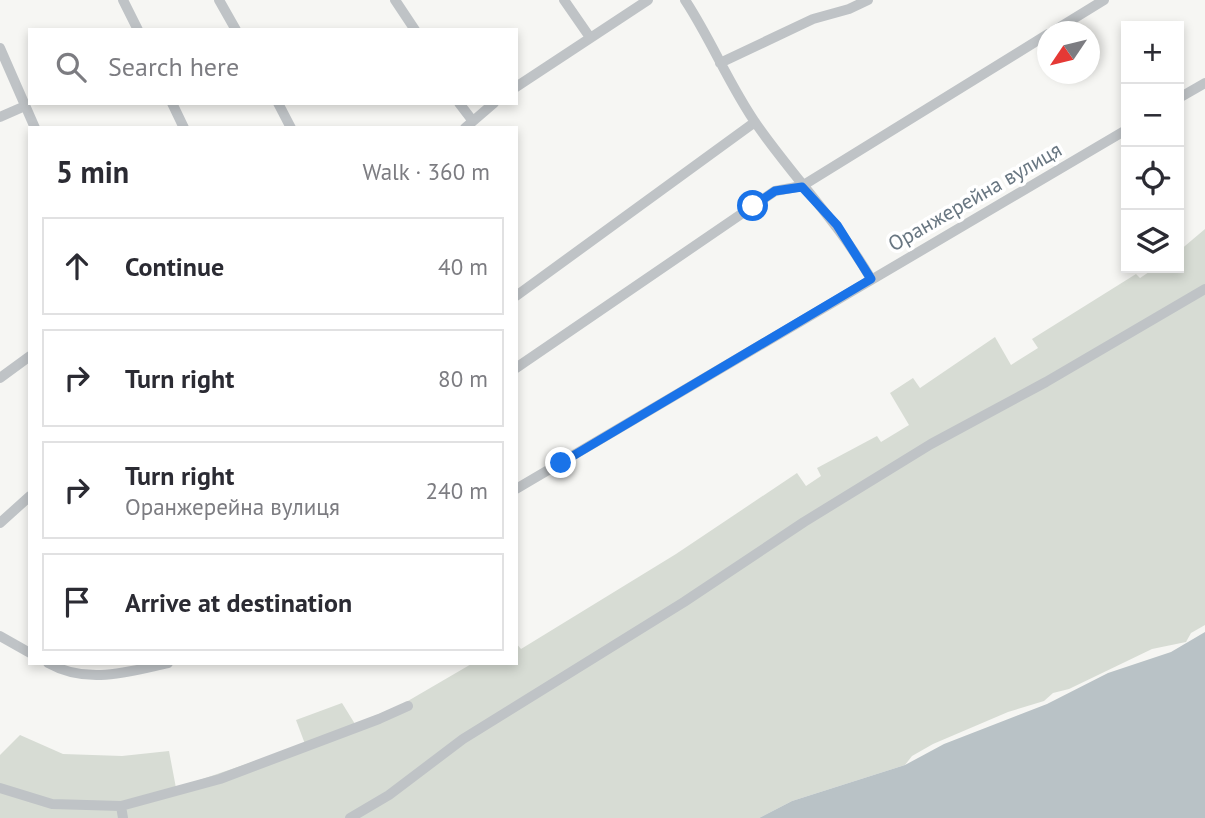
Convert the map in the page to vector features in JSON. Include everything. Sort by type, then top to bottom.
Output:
[{"type":"street","points":[[123,0],[137,28]]},
{"type":"street","points":[[219,0],[235,28]]},
{"type":"street","points":[[395,0],[414,28]]},
{"type":"street","points":[[564,0],[589,36]]},
{"type":"street","points":[[518,86],[589,36],[648,0]]},
{"type":"street","points":[[685,0],[755,122],[802,187],[837,225],[871,279]]},
{"type":"street","points":[[720,62],[813,19],[849,9],[868,0]]},
{"type":"street","points":[[1070,21],[1104,0]]},
{"type":"street","points":[[518,367],[775,191],[802,187],[1037,41]]},
{"type":"street","points":[[0,48],[34,126]]},
{"type":"street","points":[[1184,96],[1205,83]]},
{"type":"street","points":[[173,105],[183,126]]},
{"type":"street","points":[[279,105],[290,126]]},
{"type":"street","points":[[461,105],[468,124],[492,105]]},
{"type":"street","points":[[0,117],[25,106]]},
{"type":"street","points":[[518,295],[755,122]]},
{"type":"street","name":"Оранжерейна вулиця","points":[[518,488],[1121,133]]},
{"type":"street","points":[[350,818],[388,795],[463,740],[684,602],[804,522],[931,444],[1046,382],[1205,289]]},
{"type":"street","points":[[0,378],[28,357]]},
{"type":"street","points":[[0,523],[28,498]]},
{"type":"street","points":[[0,636],[28,652]]},
{"type":"street","points":[[52,665],[67,672],[93,676],[112,676],[160,665]]},
{"type":"street","points":[[0,788],[52,803],[121,806],[197,787],[408,706]]},
{"type":"street","points":[[121,806],[123,818]]},
{"type":"shaded area","points":[[1205,229],[1205,625],[1191,633],[1186,642],[1152,649],[1069,689],[1053,693],[1044,701],[1008,712],[933,744],[912,756],[905,765],[792,801],[759,818],[0,818],[0,755],[20,735],[63,754],[122,756],[169,751],[176,788],[305,744],[296,720],[342,703],[355,724],[401,705],[470,665],[518,665],[518,645],[521,649],[676,554],[797,473],[806,486],[821,476],[817,468],[877,436],[881,442],[909,425],[890,393],[913,378],[920,388],[995,337],[1011,365],[1038,348],[1032,339],[1136,274],[1140,278],[1148,273],[1184,273],[1184,247]]},
{"type":"shaded area","points":[[1205,632],[1205,818],[759,818],[792,801],[905,765],[944,744],[1047,704],[1108,673],[1171,652]]},
{"type":"route","points":[[561,463],[871,279],[837,225],[802,187],[775,191],[753,206]]}]
